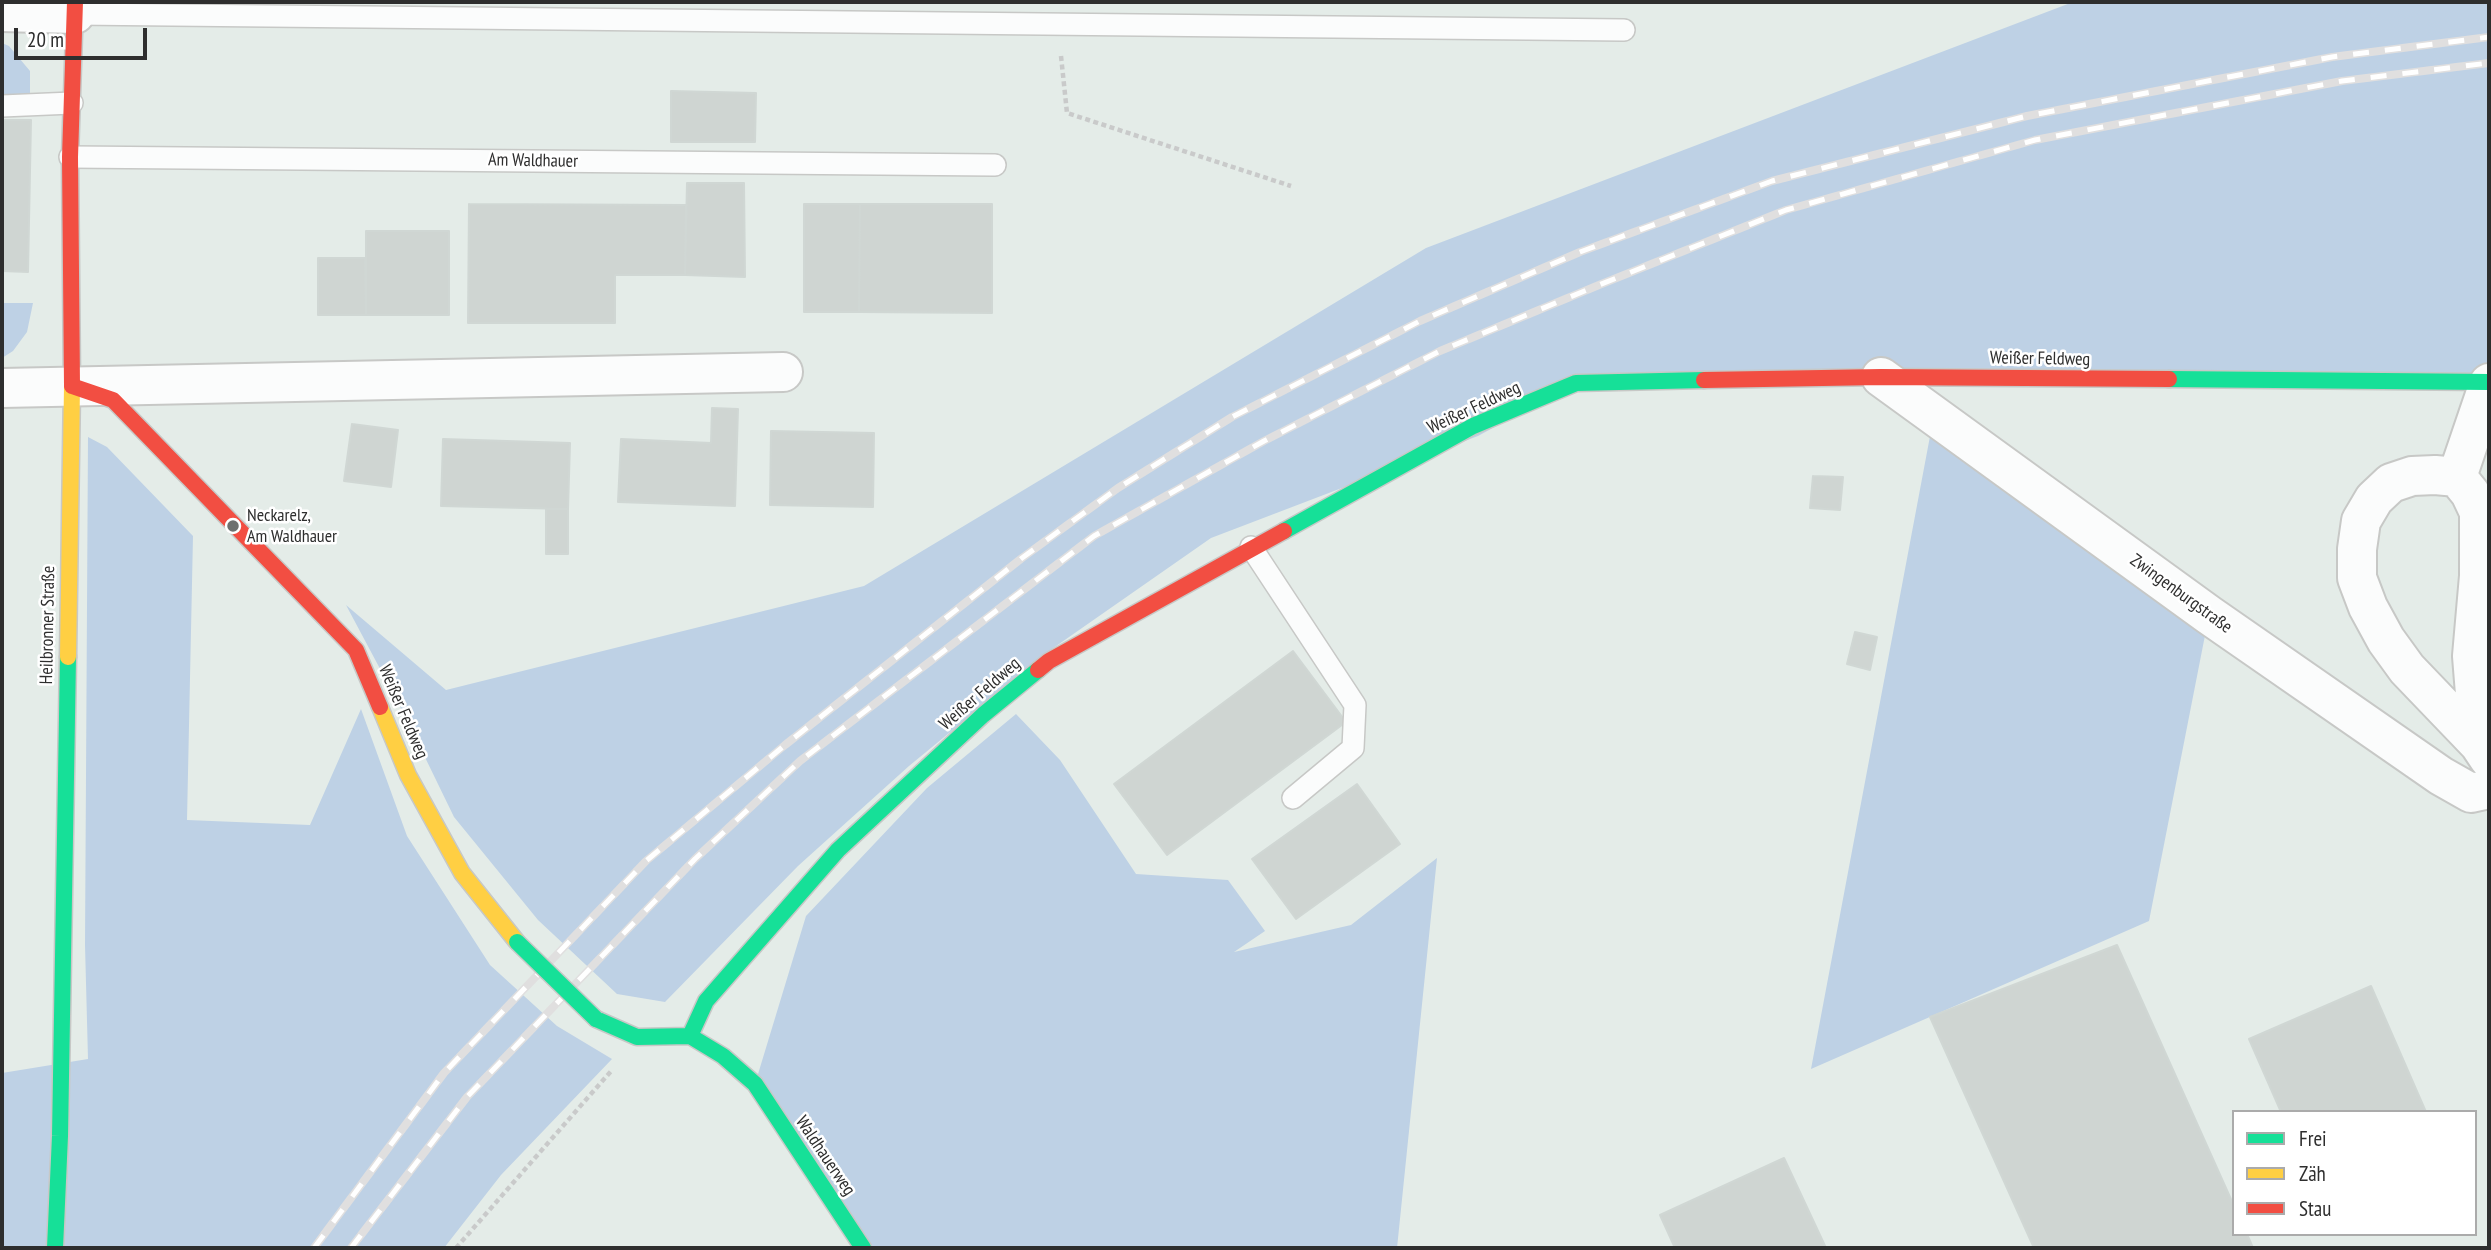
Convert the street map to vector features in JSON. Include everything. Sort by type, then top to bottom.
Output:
[{"type":"street","points":[[2,12],[75,8]]},
{"type":"street","name":"Heilbronner Straße","points":[[55,1248],[60,1136],[72,386],[70,157],[75,8]]},
{"type":"street","points":[[2,388],[783,372]]},
{"type":"street","name":"Weißer Feldweg","points":[[72,386],[113,400],[356,650],[408,775],[462,873],[517,942],[596,1020],[637,1037],[690,1036],[706,1001],[838,850],[983,715],[1049,661],[1473,426],[1576,383],[1881,377],[2489,383]]},
{"type":"street","name":"Zwingenburgstraße","points":[[1881,377],[2208,615],[2441,776],[2471,793],[2489,789]]},
{"type":"street","points":[[2457,477],[2489,383]]},
{"type":"street","points":[[2412,476],[2457,477],[2470,493],[2479,512],[2479,576],[2472,656],[2484,752],[2407,669],[2386,640],[2368,607],[2357,578],[2361,521],[2374,499],[2391,484],[2412,476]]},
{"type":"street","name":"Waldhauerweg","points":[[690,1036],[723,1056],[755,1084],[863,1248]]},
{"type":"lane","points":[[75,8],[1624,30]]},
{"type":"lane","points":[[2,106],[72,103]]},
{"type":"lane","name":"Am Waldhauer","points":[[70,157],[995,165]]},
{"type":"lane","points":[[1251,547],[1355,705],[1353,748],[1293,798]]},
{"type":"path","points":[[1057,23],[1068,113],[1291,186]]},
{"type":"path","points":[[456,1248],[627,1053],[637,1037]]},
{"type":"shaded area","points":[[2073,2],[2489,2],[2489,387],[1576,383],[1478,436],[1211,538],[1049,651],[909,766],[798,866],[665,1002],[617,994],[538,920],[454,817],[402,710],[346,605],[446,690],[864,586],[1426,248]]},
{"type":"shaded area","points":[[2,43],[9,46],[30,71],[30,98],[2,100]]},
{"type":"shaded area","points":[[2,303],[33,303],[27,332],[13,351],[2,358]]},
{"type":"shaded area","points":[[1934,415],[2209,615],[2149,921],[1811,1069]]},
{"type":"shaded area","points":[[88,437],[107,447],[193,536],[187,820],[310,825],[361,709],[407,836],[490,965],[557,1026],[612,1059],[501,1175],[444,1248],[2,1248],[2,1073],[88,1059],[85,945]]},
{"type":"shaded area","points":[[1016,714],[1060,760],[1136,874],[1228,880],[1265,931],[1234,952],[1351,925],[1437,858],[1397,1248],[863,1248],[755,1084],[806,916],[927,788]]},
{"type":"building","points":[[671,91],[756,93],[755,142],[671,142]]},
{"type":"building","points":[[2,120],[31,120],[28,272],[2,271]]},
{"type":"building","points":[[687,183],[744,183],[745,277],[685,275]]},
{"type":"building","points":[[469,204],[686,205],[685,275],[615,275],[615,323],[468,323]]},
{"type":"building","points":[[804,204],[860,204],[859,312],[804,312]]},
{"type":"building","points":[[860,204],[992,204],[992,313],[859,312]]},
{"type":"building","points":[[366,231],[449,231],[449,315],[366,315]]},
{"type":"building","points":[[318,258],[365,258],[366,315],[318,315]]},
{"type":"building","points":[[712,408],[738,409],[735,506],[618,502],[621,439],[711,443]]},
{"type":"building","points":[[352,424],[398,430],[391,487],[344,481]]},
{"type":"building","points":[[771,431],[874,433],[873,507],[770,505]]},
{"type":"building","points":[[443,439],[570,443],[568,509],[441,506]]},
{"type":"building","points":[[1813,476],[1843,477],[1840,510],[1810,508]]},
{"type":"building","points":[[546,509],[568,509],[568,554],[546,554]]},
{"type":"building","points":[[1855,632],[1877,637],[1870,670],[1847,664]]},
{"type":"building","points":[[1293,651],[1346,722],[1167,855],[1114,784]]},
{"type":"building","points":[[1357,784],[1400,844],[1296,919],[1252,859]]},
{"type":"building","points":[[2117,945],[2232,1202],[2232,1236],[2248,1236],[2253,1248],[2034,1248],[1930,1017]]},
{"type":"building","points":[[2371,986],[2425,1110],[2280,1110],[2249,1039]]},
{"type":"building","points":[[1784,1158],[1826,1248],[1675,1248],[1660,1215]]},
{"type":"railway","points":[[314,1248],[444,1073],[646,861],[785,745],[1022,558],[1118,488],[1232,417],[1420,321],[1580,252],[1772,181],[2027,116],[2332,57],[2489,37]]},
{"type":"railway","points":[[351,1248],[467,1097],[695,859],[800,761],[1094,536],[1264,441],[1440,351],[1786,210],[2035,140],[2342,81],[2489,63]]},
{"type":"traffic: fast","points":[[2169,379],[2489,382]]},
{"type":"traffic: fast","points":[[1284,531],[1473,426],[1576,383],[1704,380]]},
{"type":"traffic: fast","points":[[55,1248],[60,1136],[68,657]]},
{"type":"traffic: fast","points":[[690,1036],[706,1001],[838,850],[983,715],[1038,670]]},
{"type":"traffic: fast","points":[[517,942],[596,1019]]},
{"type":"traffic: fast","points":[[596,1019],[637,1037],[690,1036],[723,1056],[755,1084],[863,1248]]},
{"type":"traffic: slow","points":[[68,657],[72,386]]},
{"type":"traffic: slow","points":[[380,707],[408,775],[462,873],[517,942]]},
{"type":"traffic: jam","points":[[72,386],[70,157],[75,2]]},
{"type":"traffic: jam","points":[[1704,380],[1881,377],[2169,379]]},
{"type":"traffic: jam","points":[[72,386],[113,400],[356,650],[380,707]]},
{"type":"traffic: jam","points":[[1038,670],[1049,661],[1284,531]]},
{"type":"place","name":"Neckarelz, Am Waldhauer","points":[[233,526]]}]
